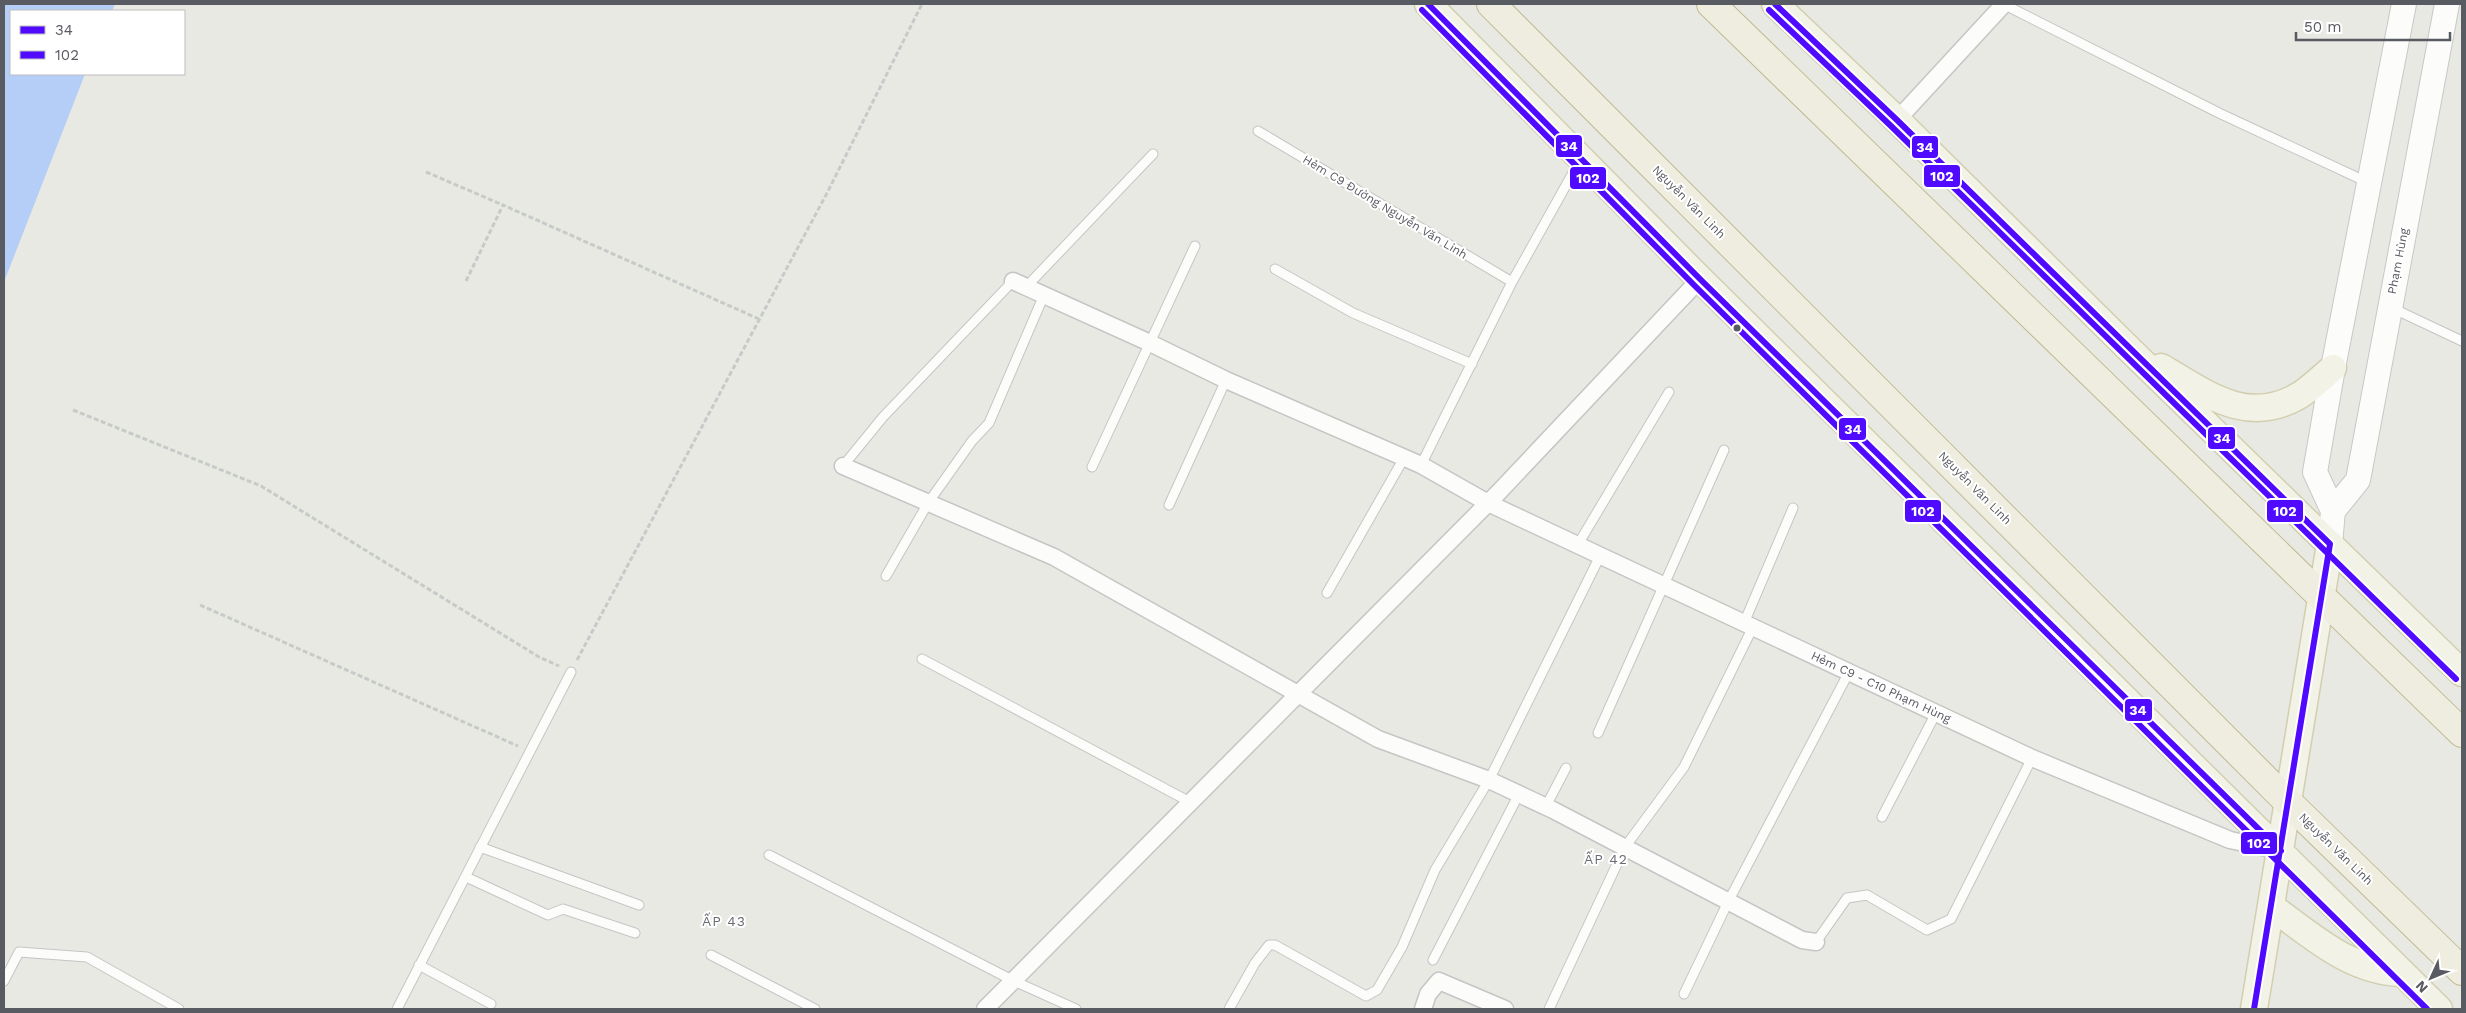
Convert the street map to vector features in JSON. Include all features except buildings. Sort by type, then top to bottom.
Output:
[{"type":"highway","name":"Nguyễn Văn Linh","points":[[1491,4],[2289,803],[2462,971]]},
{"type":"highway","points":[[1711,4],[2462,733]]},
{"type":"main road","points":[[1428,4],[1700,279],[2440,1009]]},
{"type":"main road","points":[[1775,4],[1897,120],[2462,673]]},
{"type":"main road","points":[[2254,1009],[2330,544],[2333,511],[2315,472],[2333,368],[2404,4]]},
{"type":"main road","name":"Phạm Hùng","points":[[2333,511],[2358,480],[2447,4]]},
{"type":"main road","points":[[2126,346],[2217,399],[2254,409],[2278,406],[2300,394],[2333,368]]},
{"type":"main road","points":[[2272,907],[2336,953],[2374,970],[2402,973]]},
{"type":"street","points":[[1897,120],[2004,4]]},
{"type":"street","points":[[985,1009],[1488,504],[1700,279]]},
{"type":"street","name":"Hẻm C9 - C10 Phạm Hùng","points":[[1019,284],[1150,342],[1226,380],[1421,465],[1488,504],[1664,584],[2032,758],[2230,840],[2281,851]]},
{"type":"street","points":[[843,466],[1054,557],[1378,739],[1489,780],[1546,806],[1802,940],[1816,942]]},
{"type":"street","points":[[1423,1009],[1428,994],[1439,980],[1505,1009]]},
{"type":"lane","points":[[2004,4],[2219,113],[2369,183]]},
{"type":"lane","name":"Hẻm C9 Đường Nguyễn Văn Linh","points":[[1258,131],[1512,282]]},
{"type":"lane","points":[[843,466],[883,417],[1152,154]]},
{"type":"lane","points":[[1421,465],[1512,282],[1581,158]]},
{"type":"lane","points":[[1092,467],[1195,246]]},
{"type":"lane","points":[[1275,269],[1353,313],[1472,364]]},
{"type":"lane","points":[[886,576],[928,503],[972,441],[989,424],[1044,295]]},
{"type":"lane","points":[[2390,307],[2462,341]]},
{"type":"lane","points":[[1169,505],[1226,380]]},
{"type":"lane","points":[[1577,546],[1668,392]]},
{"type":"lane","points":[[1598,733],[1724,450]]},
{"type":"lane","points":[[1327,592],[1404,458]]},
{"type":"lane","points":[[1550,1009],[1625,847],[1684,767],[1749,625],[1793,508]]},
{"type":"lane","points":[[1229,1009],[1255,963],[1269,945],[1275,945],[1366,996],[1377,990],[1402,947],[1435,870],[1489,780],[1600,556]]},
{"type":"lane","points":[[922,659],[1190,802]]},
{"type":"lane","points":[[397,1009],[571,672]]},
{"type":"lane","points":[[1684,994],[1728,902],[1849,672]]},
{"type":"lane","points":[[1882,817],[1936,713]]},
{"type":"lane","points":[[1816,942],[1847,898],[1867,895],[1927,930],[1951,919],[2032,758]]},
{"type":"lane","points":[[1546,806],[1566,768]]},
{"type":"lane","points":[[1433,960],[1519,794]]},
{"type":"lane","points":[[480,847],[639,905]]},
{"type":"lane","points":[[769,855],[1014,981],[1076,1009]]},
{"type":"lane","points":[[466,877],[548,915],[563,909],[635,933]]},
{"type":"lane","points":[[4,980],[19,952],[87,957],[179,1009]]},
{"type":"lane","points":[[711,955],[815,1009]]},
{"type":"lane","points":[[419,965],[491,1004]]},
{"type":"path","points":[[73,410],[261,486],[540,657],[571,672],[826,195],[922,4]]},
{"type":"path","points":[[426,172],[759,320]]},
{"type":"path","points":[[466,281],[503,205]]},
{"type":"path","points":[[200,605],[530,752]]},
{"type":"water","points":[[4,4],[115,4],[112,10],[10,10],[10,75],[85,75],[4,282]]},
{"type":"transit line","name":"34","points":[[1428,4],[1700,279],[2281,851]]},
{"type":"transit line","name":"34","points":[[1775,4],[1897,120],[2330,544],[2254,1009]]},
{"type":"transit line","name":"102","points":[[1422,10],[1694,285],[2427,1009]]},
{"type":"transit line","name":"102","points":[[1769,10],[1891,126],[2456,679]]},
{"type":"district","name":"ẤP 42","points":[[1606,859]]},
{"type":"district","name":"ẤP 43","points":[[724,921]]}]
